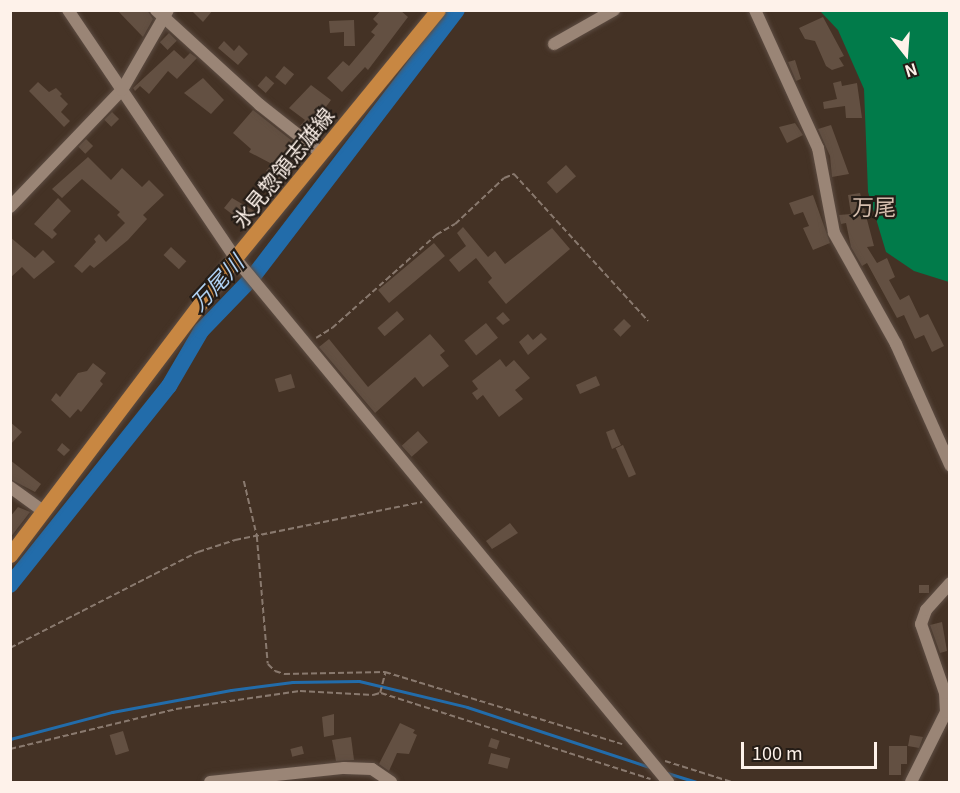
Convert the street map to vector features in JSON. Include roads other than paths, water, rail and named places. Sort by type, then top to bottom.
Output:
[{"type":"main road","name":"氷見惣領志雄線","points":[[10,555],[235,258],[438,10]]},
{"type":"street","points":[[68,10],[235,258],[638,745],[662,780]]},
{"type":"street","points":[[554,44],[614,10]]},
{"type":"street","points":[[755,10],[818,148],[834,233],[896,344],[950,465]]},
{"type":"street","points":[[10,207],[122,90],[163,13],[260,105],[321,153]]},
{"type":"street","points":[[10,487],[42,510]]},
{"type":"street","points":[[912,783],[948,711],[945,693],[921,624],[926,610],[950,583]]},
{"type":"street","points":[[210,783],[353,768],[372,769],[392,783]]},
{"type":"waterway","name":"万尾川","points":[[10,585],[169,386],[201,331],[252,278],[457,10]]},
{"type":"waterway","points":[[10,739],[112,712],[231,690],[292,682],[359,681],[467,707],[649,767]]},
{"type":"waterway","points":[[667,773],[696,782]]},
{"type":"district","name":"万尾","points":[[874,206]]}]
